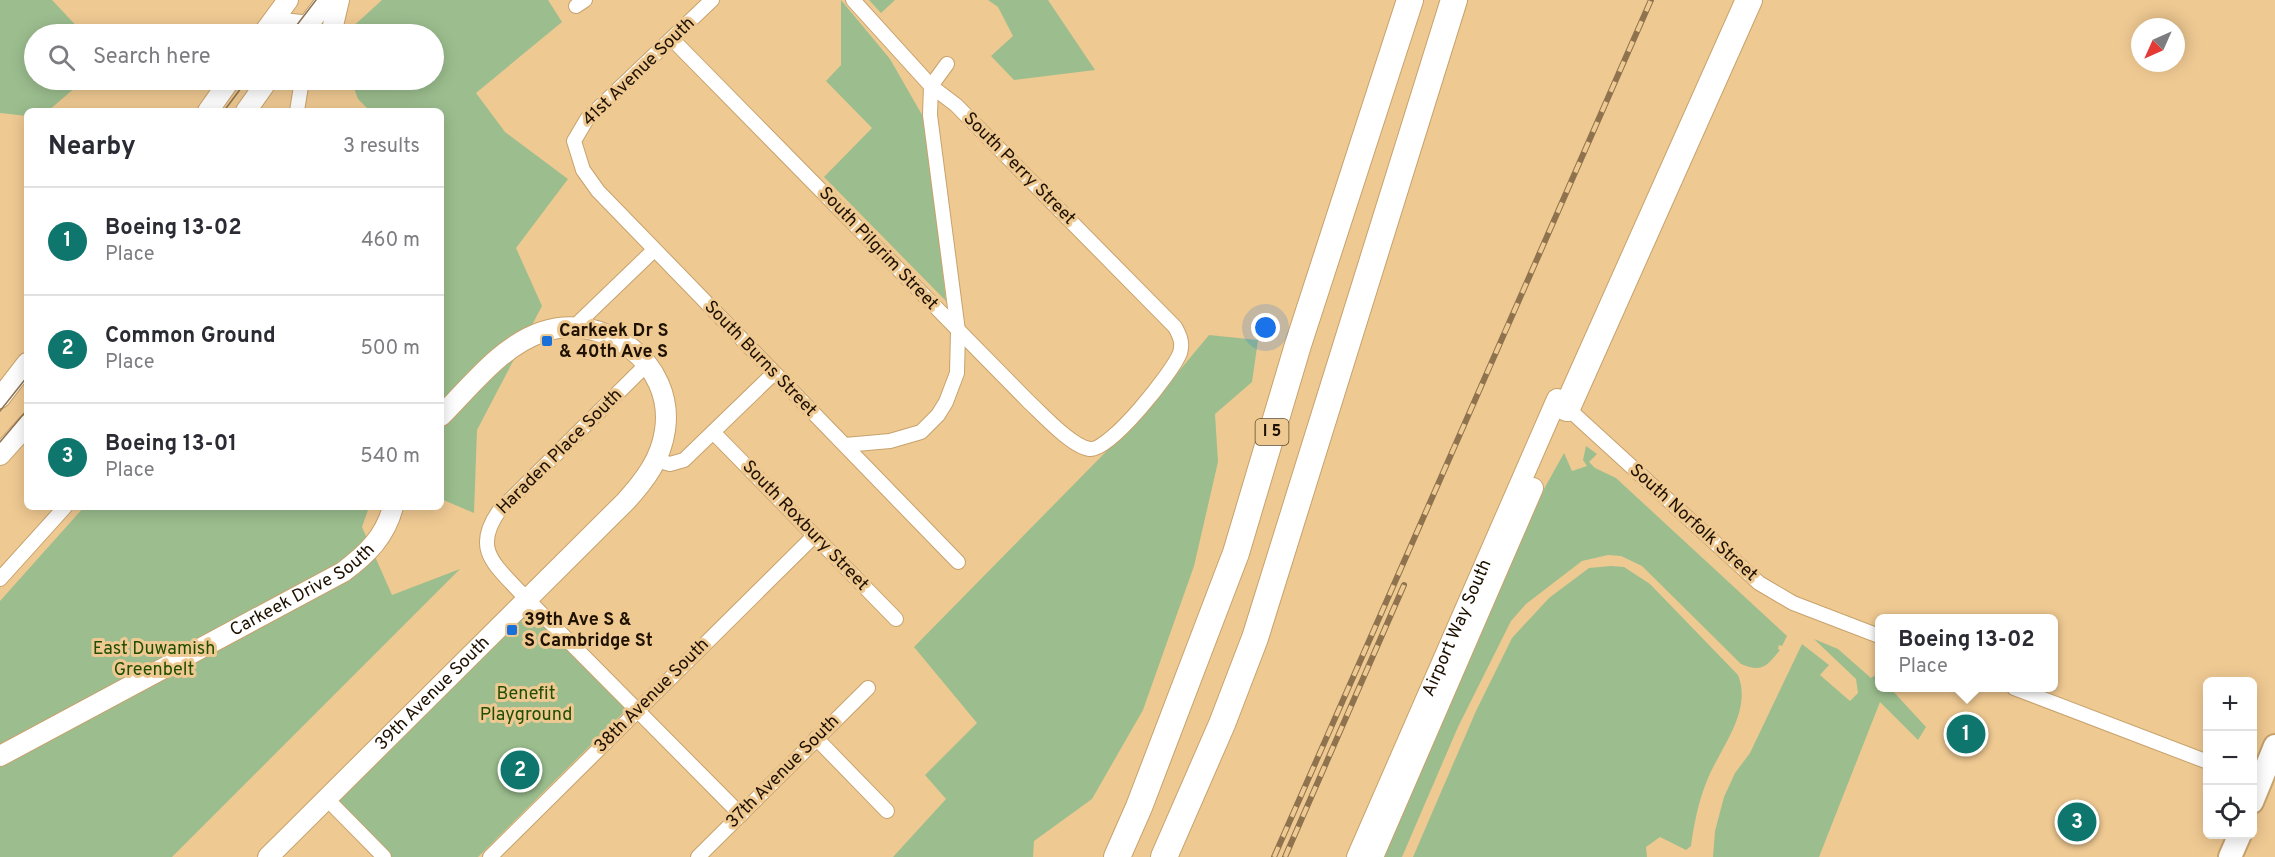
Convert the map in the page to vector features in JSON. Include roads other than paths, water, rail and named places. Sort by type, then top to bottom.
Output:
[{"type":"highway","name":"I 5","points":[[1117,857],[1143,797],[1236,553],[1298,345],[1410,0]]},
{"type":"highway","name":"I 5","points":[[1164,857],[1222,724],[1255,638],[1454,0]]},
{"type":"highway","points":[[1562,403],[1732,0]]},
{"type":"highway","points":[[1562,403],[1749,0]]},
{"type":"main road","points":[[270,24],[288,0]]},
{"type":"main road","points":[[315,24],[327,0]]},
{"type":"main road","points":[[333,24],[339,0]]},
{"type":"main road","points":[[210,108],[223,90]]},
{"type":"main road","points":[[248,108],[261,90]]},
{"type":"main road","points":[[444,413],[516,345],[543,332],[574,327],[591,329],[621,341],[648,363],[662,393],[666,412],[665,429],[656,460]]},
{"type":"main road","points":[[0,398],[24,367]]},
{"type":"main road","name":"Airport Way South","points":[[1357,857],[1562,403]]},
{"type":"main road","name":"Airport Way South","points":[[1373,857],[1562,403]]},
{"type":"main road","points":[[0,455],[24,428]]},
{"type":"main road","name":"39th Avenue South","points":[[268,857],[599,528],[637,489],[656,460]]},
{"type":"main road","name":"Carkeek Drive South","points":[[0,756],[344,572],[372,548],[389,522],[392,510]]},
{"type":"main road","points":[[2260,788],[2275,746]]},
{"type":"main road","points":[[2230,857],[2238,839]]},
{"type":"street","name":"41st Avenue South","points":[[574,148],[576,135],[587,119],[712,0]]},
{"type":"street","name":"South Perry Street","points":[[854,0],[931,86],[956,105],[1175,327],[1181,340],[1180,352],[1163,382],[1100,448],[1090,450]]},
{"type":"street","name":"South Pilgrim Street","points":[[672,39],[958,331],[1056,427],[1090,450]]},
{"type":"street","points":[[845,445],[903,438],[921,432],[929,426],[952,390],[957,373],[958,331],[930,115],[931,86],[947,64]]},
{"type":"street","points":[[297,108],[300,90]]},
{"type":"street","name":"South Burns Street","points":[[574,148],[589,181],[773,374],[958,562]]},
{"type":"street","points":[[574,327],[654,250]]},
{"type":"street","name":"Haraden Place South","points":[[527,599],[496,566],[487,548],[488,529],[499,511],[648,363]]},
{"type":"street","points":[[656,460],[670,464],[680,462],[773,374]]},
{"type":"street","name":"South Norfolk Street","points":[[1562,403],[1759,583],[1792,603],[1875,634]]},
{"type":"street","name":"South Roxbury Street","points":[[713,432],[896,619]]},
{"type":"street","points":[[0,579],[62,510]]},
{"type":"street","name":"38th Avenue South","points":[[490,857],[814,536]]},
{"type":"street","points":[[527,599],[639,709],[741,815]]},
{"type":"street","name":"37th Avenue South","points":[[698,857],[868,687]]},
{"type":"street","points":[[2027,692],[2203,760]]},
{"type":"street","points":[[816,738],[887,811]]},
{"type":"street","points":[[326,798],[384,857]]},
{"type":"tram line","points":[[298,24],[316,0]]},
{"type":"tram line","points":[[226,108],[240,90]]},
{"type":"tram line","points":[[0,411],[24,381]]},
{"type":"tram line","points":[[0,442],[24,414]]},
{"type":"railway","points":[[1274,857],[1651,0]]},
{"type":"railway","points":[[1285,857],[1404,585]]},
{"type":"place","name":"Carkeek Dr S & 40th Ave S","points":[[547,341]]},
{"type":"place","name":"39th Ave S & S Cambridge St","points":[[512,630]]},
{"type":"place","name":"Boeing 13-02","points":[[1966,734]]},
{"type":"place","name":"Common Ground","points":[[520,770]]},
{"type":"place","name":"Boeing 13-01","points":[[2077,822]]},
{"type":"park label","name":"East Duwamish Greenbelt","points":[[154,659]]},
{"type":"park label","name":"Benefit Playground","points":[[526,704]]}]
